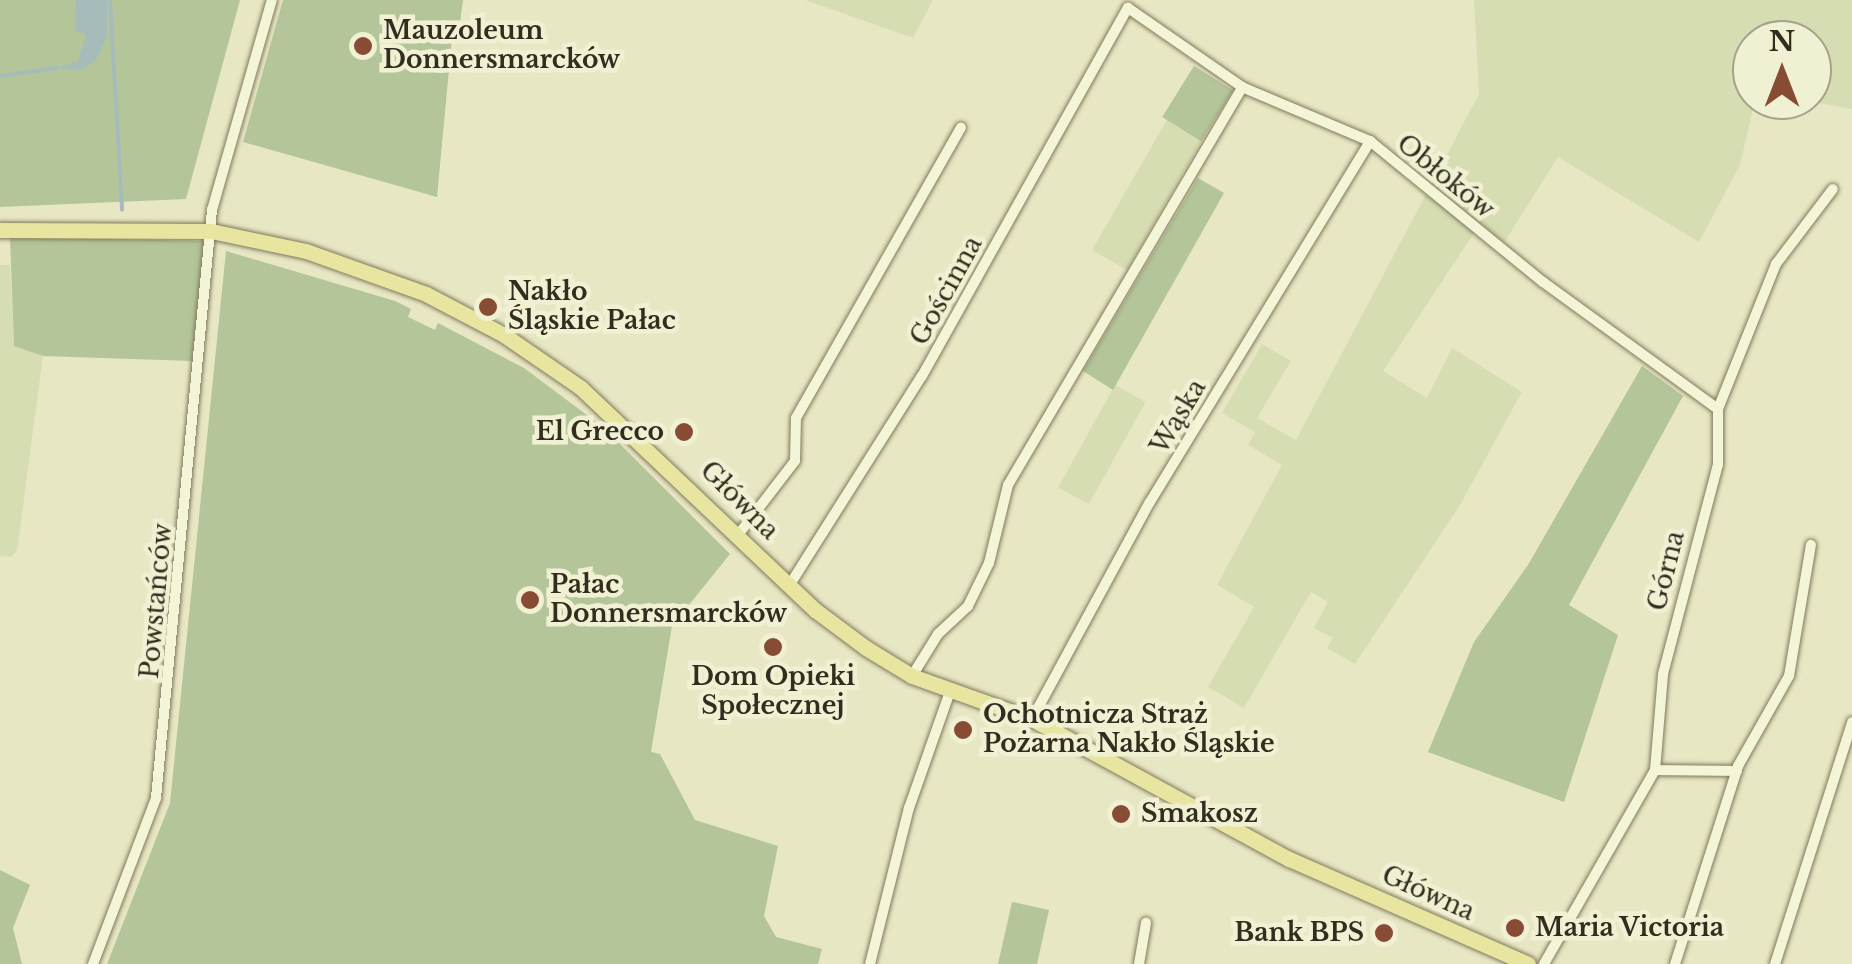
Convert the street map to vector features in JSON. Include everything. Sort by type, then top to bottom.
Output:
[{"type":"main road","name":"Główna","points":[[0,230],[211,231],[355,266],[504,335],[600,403],[837,628],[912,676],[1032,718],[1289,859],[1528,964]]},
{"type":"street","name":"Powstańców","points":[[93,964],[156,798],[211,231],[272,0]]},
{"type":"street","name":"Obłoków","points":[[1128,8],[1242,87],[1370,142],[1543,282],[1718,409]]},
{"type":"street","name":"Gościnna","points":[[790,586],[922,376],[1128,8]]},
{"type":"street","points":[[912,676],[938,634],[968,606],[988,563],[1008,485],[1242,87]]},
{"type":"street","points":[[738,535],[795,461],[796,418],[961,128]]},
{"type":"street","name":"Wąska","points":[[1032,718],[1150,502],[1370,142]]},
{"type":"street","name":"Górna","points":[[1544,964],[1655,770],[1663,674],[1718,465],[1718,409],[1776,264],[1833,189]]},
{"type":"street","points":[[1675,964],[1736,771],[1790,676],[1811,546]]},
{"type":"street","points":[[870,964],[910,808],[951,690]]},
{"type":"street","points":[[1775,964],[1852,722]]},
{"type":"street","points":[[1655,770],[1736,771]]},
{"type":"street","points":[[1139,964],[1146,923]]},
{"type":"green space","points":[[0,0],[240,0],[186,199],[0,207]]},
{"type":"green space","points":[[283,0],[463,0],[458,37],[452,38],[437,197],[243,142]]},
{"type":"green space","points":[[805,0],[933,0],[913,38]]},
{"type":"green space","points":[[1474,0],[1852,0],[1852,109],[1832,105],[1832,20],[1732,20],[1732,120],[1750,120],[1740,165],[1699,242],[1558,157],[1500,249],[1476,230],[1383,371],[1427,398],[1452,348],[1522,392],[1460,505],[1355,664],[1327,648],[1333,638],[1314,628],[1328,602],[1311,592],[1244,708],[1208,687],[1254,607],[1217,585],[1282,465],[1248,445],[1255,432],[1222,413],[1262,344],[1291,361],[1257,418],[1296,440],[1479,94]]},
{"type":"green space","points":[[1194,66],[1233,90],[1201,141],[1162,117]]},
{"type":"green space","points":[[1167,120],[1202,140],[1127,270],[1092,250]]},
{"type":"green space","points":[[1198,178],[1224,193],[1113,390],[1083,371]]},
{"type":"green space","points":[[10,237],[205,241],[192,361],[43,356],[14,346]]},
{"type":"green space","points":[[226,251],[395,301],[411,309],[408,317],[435,330],[438,323],[524,368],[603,427],[730,554],[672,626],[651,752],[660,754],[695,820],[778,846],[764,916],[776,937],[822,949],[818,964],[107,964],[170,803]]},
{"type":"green space","points":[[0,265],[10,265],[14,345],[43,356],[17,551],[10,557],[0,556]]},
{"type":"green space","points":[[1642,366],[1683,396],[1569,605],[1618,635],[1564,802],[1428,752],[1474,642],[1528,565]]},
{"type":"green space","points":[[1115,385],[1146,402],[1089,504],[1058,487]]},
{"type":"green space","points":[[0,870],[30,885],[13,928],[22,964],[0,964]]},
{"type":"green space","points":[[1012,902],[1049,910],[1037,964],[998,964]]},
{"type":"water","points":[[76,0],[107,0],[107,36],[95,62],[78,70],[56,68],[78,61],[86,35],[75,30]]},
{"type":"waterway","points":[[110,0],[122,210]]},
{"type":"waterway","points":[[0,76],[56,68]]},
{"type":"place","name":"Mauzoleum Donnersmarcków","points":[[363,46]]},
{"type":"place","name":"Nakło Śląskie Pałac","points":[[488,307]]},
{"type":"place","name":"El Grecco","points":[[684,432]]},
{"type":"place","name":"Pałac Donnersmarcków","points":[[530,600]]},
{"type":"place","name":"Dom Opieki Społecznej","points":[[773,647]]},
{"type":"place","name":"Ochotnicza Straż Pożarna Nakło Śląskie","points":[[963,730]]},
{"type":"place","name":"Smakosz","points":[[1121,814]]},
{"type":"place","name":"Maria Victoria","points":[[1515,928]]},
{"type":"place","name":"Bank BPS","points":[[1384,933]]}]
